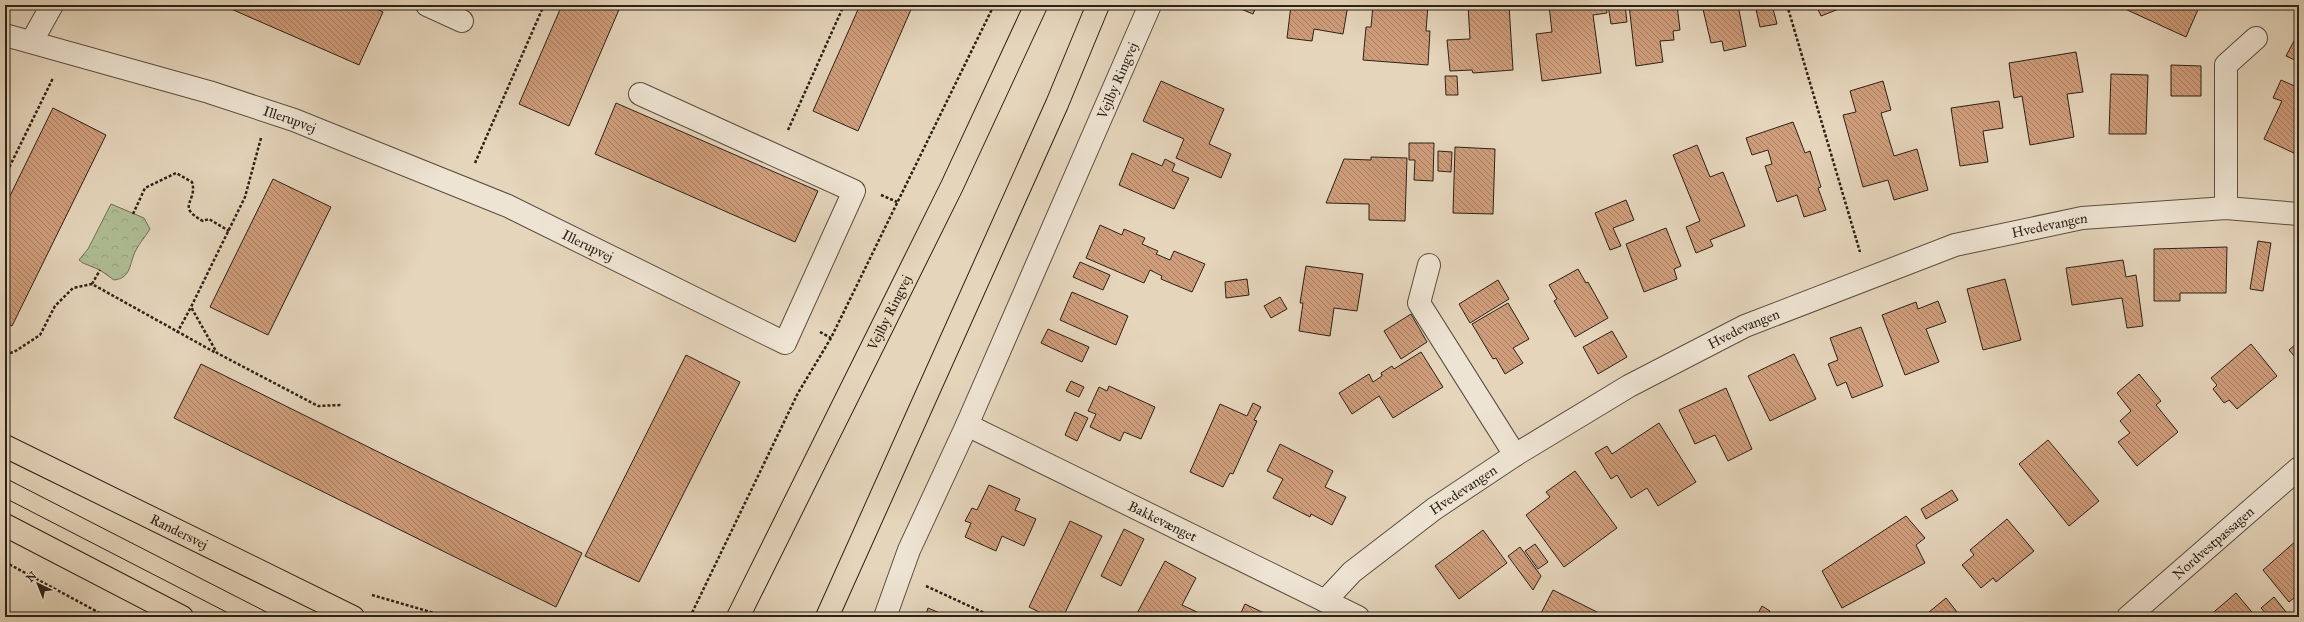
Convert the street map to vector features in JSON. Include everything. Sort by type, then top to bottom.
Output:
[{"type":"main road","name":"Vejlby Ringvej","points":[[738,617],[952,186],[1036,5]]},
{"type":"main road","points":[[827,617],[1053,111],[1098,5]]},
{"type":"main road","name":"Randersvej","points":[[5,446],[353,617]]},
{"type":"main road","points":[[5,525],[182,617]]},
{"type":"street","points":[[32,41],[52,5]]},
{"type":"street","points":[[427,5],[462,21]]},
{"type":"street","name":"Vejlby Ringvej","points":[[885,617],[908,550],[967,425],[1150,5]]},
{"type":"street","name":"Illerupvej","points":[[5,35],[32,41],[209,92],[309,125],[508,206],[785,343],[854,191],[640,94]]},
{"type":"street","points":[[2226,208],[2226,65],[2256,38]]},
{"type":"street","name":"Hvedevangen","points":[[1325,601],[1352,572],[1428,514],[1515,455],[1629,386],[1745,326],[1955,245],[2082,218],[2226,208],[2299,214]]},
{"type":"street","points":[[1429,265],[1419,303],[1515,455]]},
{"type":"street","name":"Bakkevænget","points":[[967,425],[1358,617]]},
{"type":"street","name":"Nordvestpassagen","points":[[2128,617],[2299,468]]},
{"type":"path","points":[[473,167],[544,5]]},
{"type":"path","points":[[776,156],[844,5]]},
{"type":"path","points":[[690,617],[798,393],[831,338],[994,5]]},
{"type":"path","points":[[1787,5],[1867,278]]},
{"type":"path","points":[[5,176],[66,51]]},
{"type":"path","points":[[177,332],[191,307],[245,197],[268,111]]},
{"type":"path","points":[[133,214],[145,188],[176,173],[192,182],[194,188],[188,204],[193,216],[203,221],[209,219],[229,230]]},
{"type":"path","points":[[92,284],[100,270]]},
{"type":"path","points":[[5,354],[14,352],[40,335],[55,306],[73,288],[92,284],[177,332],[318,406],[341,405]]},
{"type":"path","points":[[191,307],[217,353]]},
{"type":"path","points":[[5,562],[107,617]]},
{"type":"path","points":[[900,577],[922,584],[993,617]]},
{"type":"green space","points":[[111,204],[144,218],[150,229],[139,244],[127,273],[120,279],[114,280],[100,270],[79,260],[88,249]]},
{"type":"building","points":[[222,5],[368,5],[383,12],[359,65]]},
{"type":"building","points":[[562,5],[621,5],[569,126],[519,104]]},
{"type":"building","points":[[860,5],[913,5],[858,131],[813,111]]},
{"type":"building","points":[[1231,5],[1257,5],[1253,14]]},
{"type":"building","points":[[1291,5],[1348,5],[1343,34],[1314,29],[1312,41],[1287,38]]},
{"type":"building","points":[[1373,5],[1428,5],[1426,31],[1430,31],[1428,65],[1363,60],[1366,27],[1371,27]]},
{"type":"building","points":[[1468,5],[1509,5],[1513,70],[1473,73],[1472,70],[1450,71],[1447,40],[1470,39]]},
{"type":"building","points":[[1549,5],[1606,5],[1607,13],[1593,15],[1601,73],[1542,81],[1536,34],[1552,32]]},
{"type":"building","points":[[1608,5],[1625,5],[1627,22],[1611,24]]},
{"type":"building","points":[[1629,5],[1677,5],[1680,30],[1673,31],[1674,40],[1660,41],[1663,62],[1636,66]]},
{"type":"building","points":[[1702,5],[1738,5],[1746,46],[1724,51],[1722,41],[1711,43]]},
{"type":"building","points":[[1755,5],[1772,5],[1777,24],[1760,27]]},
{"type":"building","points":[[1816,5],[1849,5],[1821,16]]},
{"type":"building","points":[[2125,5],[2200,5],[2186,37],[2123,8]]},
{"type":"building","points":[[2294,41],[2299,44],[2299,62],[2286,56]]},
{"type":"building","points":[[2076,52],[2083,92],[2067,94],[2074,137],[2030,145],[2022,96],[2014,98],[2009,63]]},
{"type":"building","points":[[2171,65],[2201,66],[2201,96],[2171,96]]},
{"type":"building","points":[[2111,74],[2148,75],[2146,134],[2109,134]]},
{"type":"building","points":[[1445,76],[1457,76],[1458,95],[1446,95]]},
{"type":"building","points":[[2281,80],[2299,88],[2298,155],[2264,139],[2282,101],[2273,98]]},
{"type":"building","points":[[1161,81],[1224,109],[1209,144],[1231,154],[1221,178],[1176,158],[1184,139],[1143,121]]},
{"type":"building","points":[[1883,81],[1891,110],[1881,113],[1894,156],[1917,149],[1928,190],[1894,200],[1888,180],[1863,187],[1843,115],[1856,112],[1850,91]]},
{"type":"building","points":[[1999,101],[2003,128],[1983,131],[1988,162],[1960,166],[1951,108]]},
{"type":"building","points":[[616,103],[818,191],[795,242],[595,154]]},
{"type":"building","points":[[53,108],[106,135],[12,326],[5,323],[5,206]]},
{"type":"building","points":[[1793,122],[1805,153],[1810,151],[1821,187],[1818,188],[1826,210],[1804,217],[1797,195],[1777,202],[1765,166],[1772,164],[1768,150],[1752,155],[1746,138]]},
{"type":"building","points":[[1409,143],[1434,143],[1433,181],[1414,180],[1415,160],[1409,160]]},
{"type":"building","points":[[1697,145],[1710,177],[1723,172],[1745,226],[1710,240],[1713,246],[1696,253],[1686,227],[1700,221],[1673,155]]},
{"type":"building","points":[[1455,147],[1495,149],[1493,214],[1453,213]]},
{"type":"building","points":[[1438,151],[1452,152],[1451,172],[1438,171]]},
{"type":"building","points":[[1132,153],[1162,166],[1165,159],[1175,164],[1172,171],[1189,178],[1174,209],[1119,185]]},
{"type":"building","points":[[1371,157],[1407,158],[1405,221],[1369,220],[1369,204],[1326,203],[1344,159],[1371,160]]},
{"type":"building","points":[[273,179],[331,207],[268,335],[210,307]]},
{"type":"building","points":[[1626,200],[1634,220],[1613,228],[1621,246],[1610,250],[1595,213]]},
{"type":"building","points":[[1100,225],[1122,235],[1124,229],[1145,238],[1142,244],[1158,251],[1156,254],[1170,260],[1174,251],[1205,264],[1192,292],[1161,279],[1162,276],[1150,270],[1144,283],[1086,258]]},
{"type":"building","points":[[1666,228],[1681,266],[1674,269],[1677,279],[1644,292],[1626,244]]},
{"type":"building","points":[[2258,241],[2271,243],[2263,291],[2250,289]]},
{"type":"building","points":[[2227,247],[2226,293],[2180,293],[2180,301],[2154,301],[2154,249]]},
{"type":"building","points":[[2123,260],[2126,277],[2136,275],[2143,326],[2127,328],[2122,298],[2072,305],[2066,268]]},
{"type":"building","points":[[1080,262],[1110,275],[1103,290],[1073,277]]},
{"type":"building","points":[[1306,266],[1363,274],[1357,311],[1334,308],[1330,336],[1299,331],[1303,303],[1300,303]]},
{"type":"building","points":[[1578,269],[1586,283],[1588,282],[1608,318],[1575,337],[1554,301],[1557,299],[1549,285]]},
{"type":"building","points":[[1247,279],[1249,295],[1226,298],[1225,282]]},
{"type":"building","points":[[2005,279],[2021,340],[1983,350],[1967,289]]},
{"type":"building","points":[[1498,280],[1509,299],[1470,323],[1459,304]]},
{"type":"building","points":[[1072,292],[1128,316],[1116,345],[1060,320]]},
{"type":"building","points":[[1280,297],[1287,309],[1271,318],[1264,306]]},
{"type":"building","points":[[1938,301],[1946,322],[1926,329],[1939,362],[1905,375],[1882,315],[1916,302],[1918,309]]},
{"type":"building","points":[[1508,303],[1529,339],[1513,348],[1523,363],[1505,374],[1496,358],[1493,359],[1472,324]]},
{"type":"building","points":[[1411,314],[1427,342],[1401,359],[1384,331]]},
{"type":"building","points":[[1861,327],[1883,386],[1852,398],[1846,382],[1837,386],[1828,364],[1838,360],[1830,338]]},
{"type":"building","points":[[1048,329],[1089,347],[1082,362],[1041,343]]},
{"type":"building","points":[[1612,331],[1627,357],[1598,374],[1583,347]]},
{"type":"building","points":[[2297,343],[2299,356],[2296,358],[2289,350]]},
{"type":"building","points":[[2251,344],[2277,376],[2237,409],[2229,400],[2224,403],[2213,389],[2217,385],[2211,378]]},
{"type":"building","points":[[1421,352],[1443,387],[1393,418],[1379,396],[1352,414],[1339,393],[1369,374],[1373,382],[1382,376],[1381,373],[1392,366],[1394,369]]},
{"type":"building","points":[[1794,354],[1816,399],[1770,421],[1748,376]]},
{"type":"building","points":[[686,355],[740,382],[639,582],[585,556]]},
{"type":"building","points":[[201,364],[582,553],[556,607],[174,418]]},
{"type":"building","points":[[2139,374],[2161,401],[2156,405],[2178,432],[2137,466],[2118,442],[2130,433],[2120,421],[2131,411],[2117,393]]},
{"type":"building","points":[[1071,381],[1084,387],[1079,397],[1066,391]]},
{"type":"building","points":[[1109,386],[1155,407],[1141,439],[1124,432],[1120,441],[1090,427],[1096,414],[1088,411],[1099,387],[1107,391]]},
{"type":"building","points":[[1726,388],[1752,449],[1728,461],[1715,435],[1695,444],[1679,410]]},
{"type":"building","points":[[1253,403],[1261,407],[1254,420],[1257,421],[1233,474],[1230,473],[1223,487],[1190,472],[1220,404],[1247,416]]},
{"type":"building","points":[[1075,412],[1088,418],[1077,441],[1065,435]]},
{"type":"building","points":[[1659,423],[1696,482],[1658,506],[1647,488],[1631,498],[1617,475],[1611,479],[1595,453],[1607,446],[1612,454]]},
{"type":"building","points":[[2048,440],[2099,501],[2069,526],[2019,464]]},
{"type":"building","points":[[1280,444],[1333,471],[1325,487],[1346,497],[1332,525],[1311,514],[1310,517],[1273,498],[1283,479],[1267,471]]},
{"type":"building","points":[[1575,471],[1617,528],[1564,567],[1526,515],[1550,497],[1546,492]]},
{"type":"building","points":[[989,485],[1020,499],[1015,510],[1036,519],[1024,546],[1002,536],[996,551],[965,537],[971,523],[965,521],[972,508],[977,510]]},
{"type":"building","points":[[1952,490],[1958,500],[1926,519],[1921,509]]},
{"type":"building","points":[[1906,516],[1925,538],[1916,545],[1925,563],[1842,608],[1822,571]]},
{"type":"building","points":[[2007,519],[2034,551],[1996,582],[1993,578],[1981,588],[1962,565],[1974,555],[1970,550]]},
{"type":"building","points":[[1070,521],[1102,536],[1063,617],[1049,617],[1029,607]]},
{"type":"building","points":[[1124,529],[1144,539],[1121,586],[1101,576]]},
{"type":"building","points":[[1483,530],[1507,563],[1459,599],[1435,566]]},
{"type":"building","points":[[2297,540],[2299,594],[2289,602],[2263,570]]},
{"type":"building","points":[[1535,544],[1548,562],[1538,569],[1525,551]]},
{"type":"building","points":[[1520,547],[1541,576],[1533,590],[1508,556]]},
{"type":"building","points":[[1165,561],[1196,578],[1182,605],[1197,612],[1194,617],[1135,617]]},
{"type":"building","points":[[1553,590],[1597,612],[1605,617],[1539,617]]},
{"type":"building","points":[[2236,593],[2256,617],[2208,617]]},
{"type":"building","points":[[2274,597],[2290,617],[2269,617],[2261,608]]},
{"type":"building","points":[[1946,598],[1961,617],[1923,617]]},
{"type":"building","points":[[1245,604],[1264,613],[1262,617],[1239,617]]},
{"type":"building","points":[[1762,606],[1770,611],[1767,617],[1756,617]]},
{"type":"building","points":[[928,608],[949,617],[925,617]]},
{"type":"tram line","points":[[5,478],[276,617]]},
{"type":"tram line","points":[[5,498],[236,617]]}]
